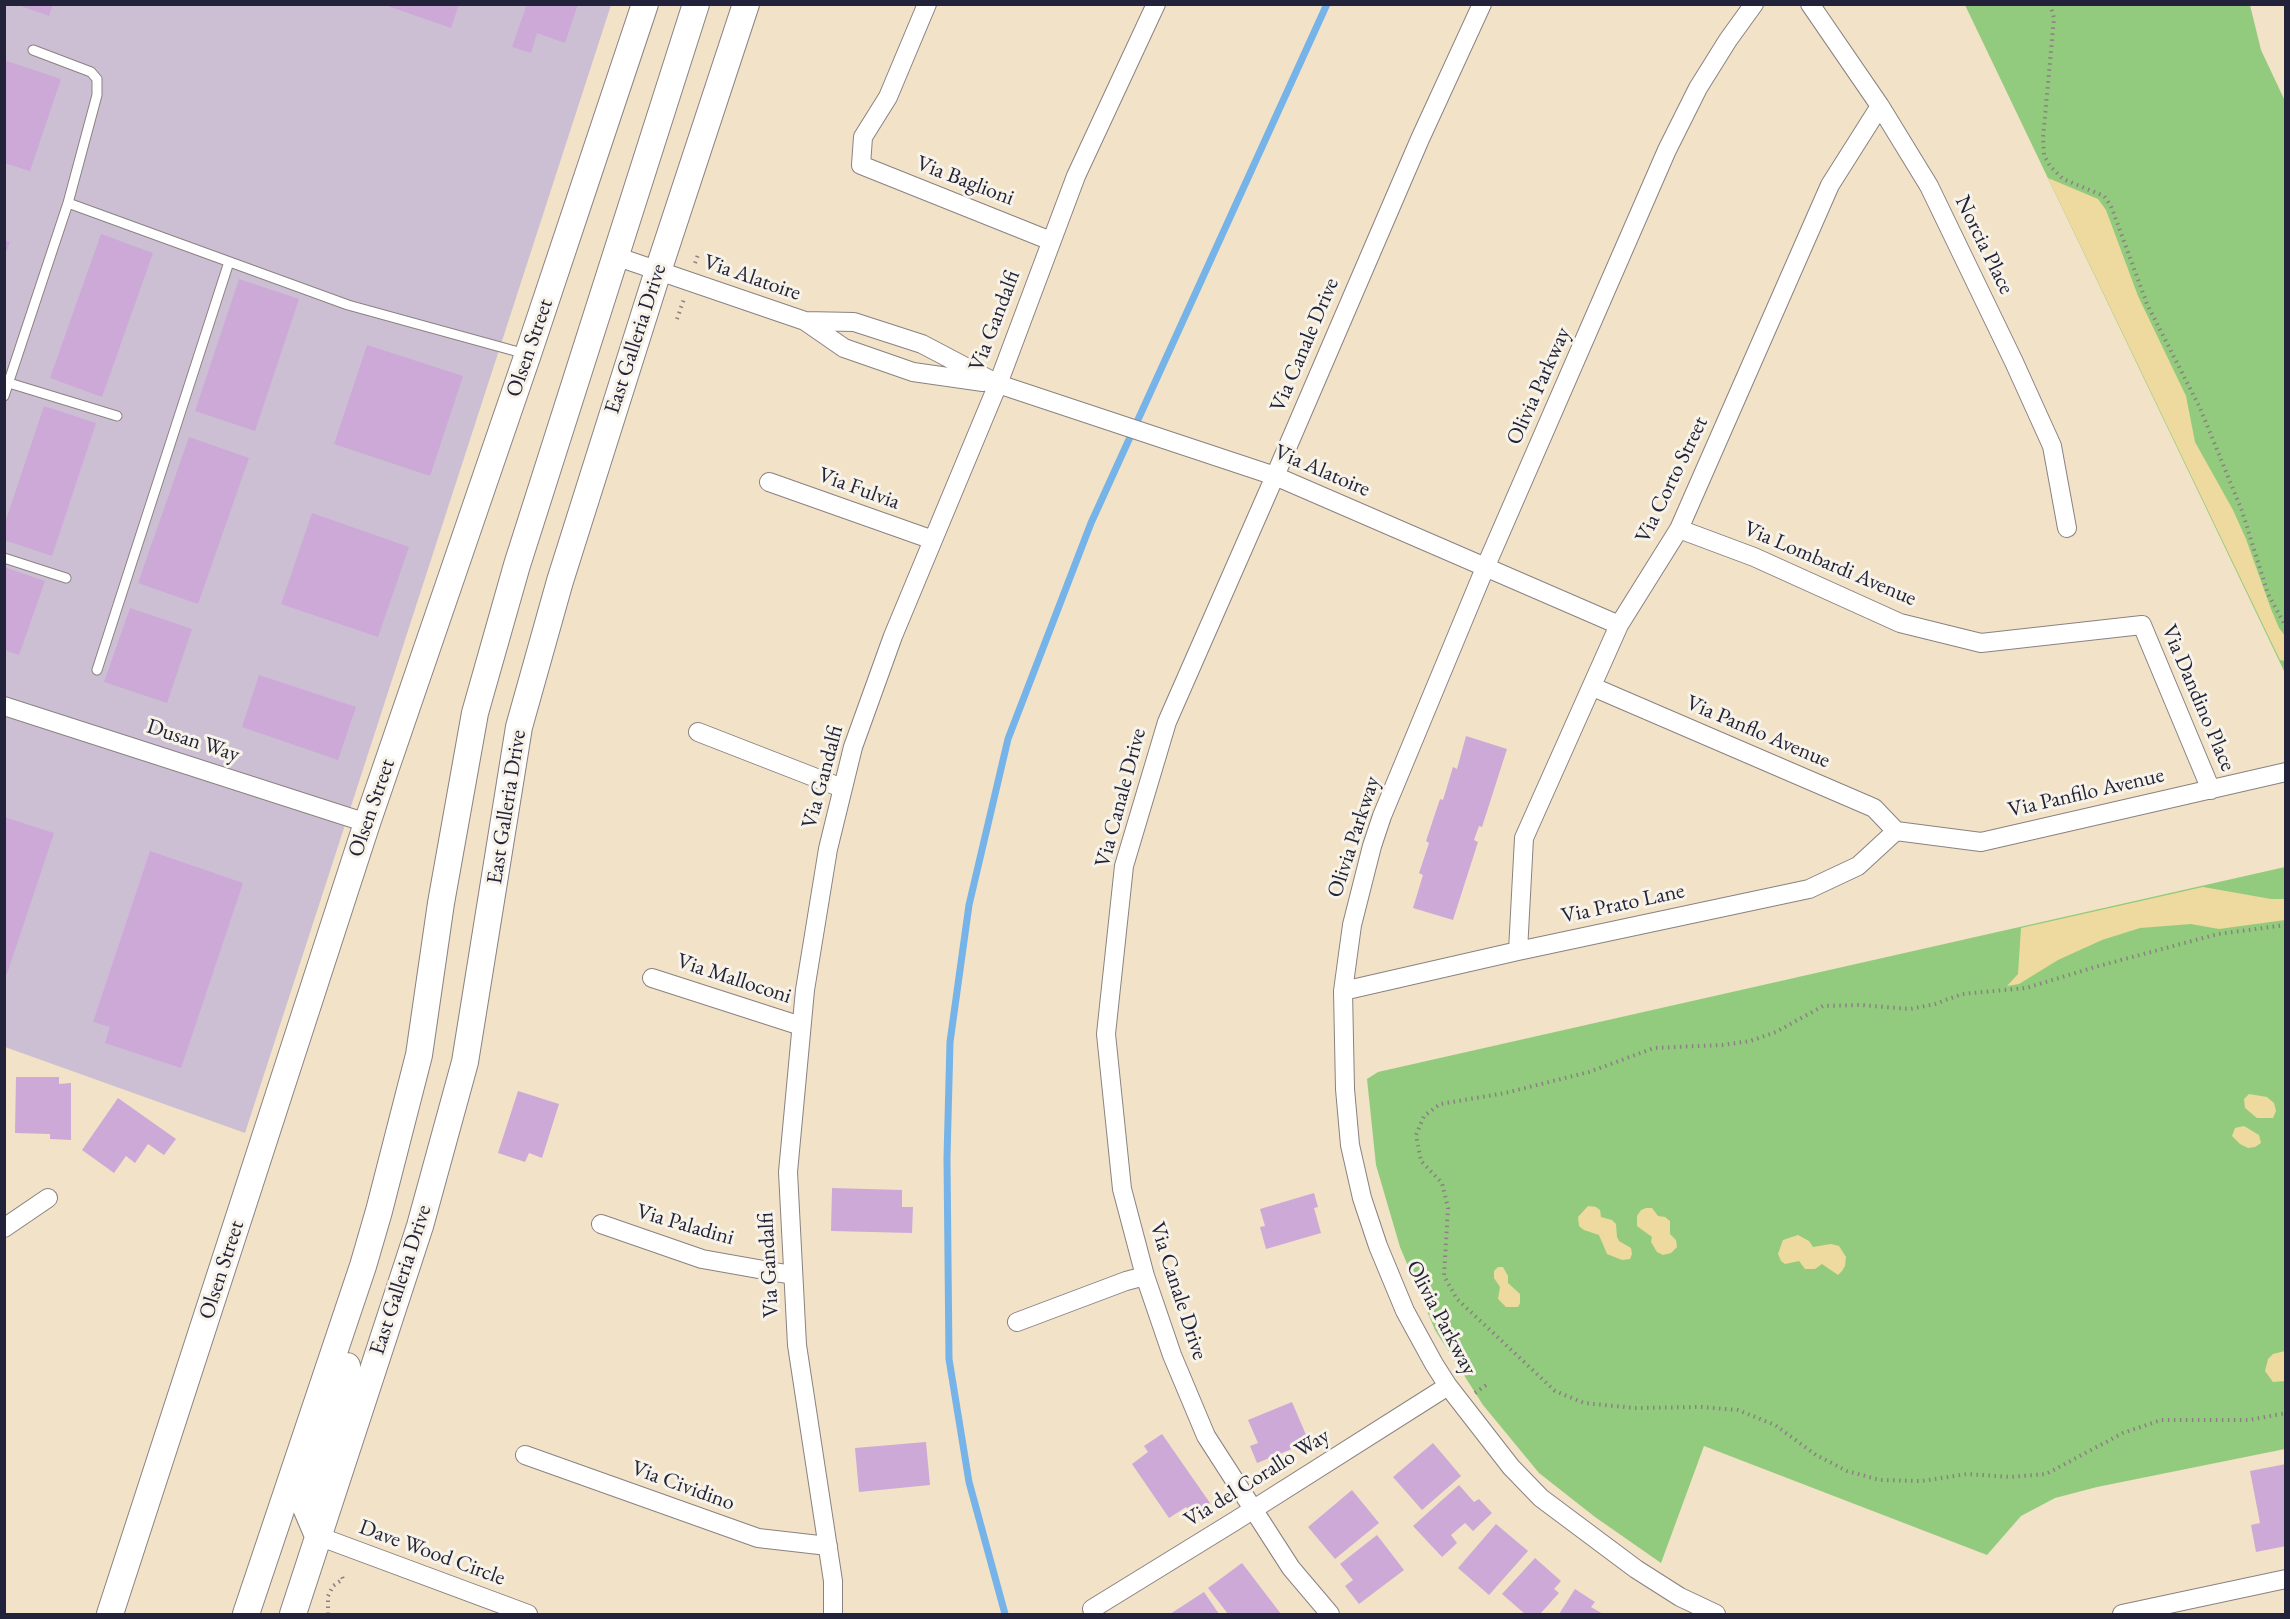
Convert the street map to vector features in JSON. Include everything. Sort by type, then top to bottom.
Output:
[{"type":"main road","name":"Olsen Street","points":[[110,1614],[367,823],[645,4]]},
{"type":"main road","name":"East Galleria Drive","points":[[246,1614],[363,1266],[419,1055],[441,903],[475,713],[518,565],[696,4]]},
{"type":"main road","name":"East Galleria Drive","points":[[293,1614],[420,1226],[465,1062],[519,727],[560,581],[658,271],[746,4]]},
{"type":"main road","points":[[318,1536],[304,1503],[368,1300],[363,1266]]},
{"type":"street","name":"Via Baglioni","points":[[927,4],[888,97],[863,137],[861,165],[1051,241]]},
{"type":"street","name":"Via Gandalfi","points":[[832,1614],[833,1581],[797,1345],[788,1172],[805,990],[826,861],[853,747],[889,647],[998,384],[1076,176],[1156,4]]},
{"type":"street","name":"Via Canale Drive","points":[[1330,1614],[1291,1568],[1206,1436],[1172,1355],[1145,1276],[1122,1189],[1106,1034],[1124,866],[1167,722],[1420,139],[1482,4]]},
{"type":"street","name":"Olivia Parkway","points":[[1716,1614],[1680,1597],[1636,1569],[1541,1498],[1511,1467],[1448,1386],[1405,1311],[1378,1246],[1362,1198],[1350,1145],[1345,1089],[1343,992],[1352,925],[1372,846],[1485,568],[1667,150],[1698,88],[1754,4]]},
{"type":"street","name":"Norcia Place","points":[[1810,4],[1880,106],[1929,186],[2052,446],[2067,528]]},
{"type":"street","name":"Via Corto Street","points":[[1518,951],[1524,838],[1619,625],[1679,529],[1830,185],[1880,106]]},
{"type":"street","name":"Via Alatoire","points":[[615,256],[805,321],[844,348],[913,372],[998,384]]},
{"type":"street","name":"Via Alatoire","points":[[805,321],[854,322],[922,344],[998,384],[1275,476],[1619,625]]},
{"type":"street","name":"Via Fulvia","points":[[769,482],[933,540]]},
{"type":"street","name":"Via Lombardi Avenue","points":[[1679,529],[1754,557],[1900,623],[1981,644],[2142,626]]},
{"type":"street","name":"Via Dandino Place","points":[[2142,626],[2211,790]]},
{"type":"street","name":"Via Panflo Avenue","points":[[1593,687],[1874,808],[1896,831]]},
{"type":"street","name":"Dusan Way","points":[[4,706],[367,823]]},
{"type":"street","points":[[698,732],[842,788]]},
{"type":"street","name":"Via Panfilo Avenue","points":[[1896,831],[1981,842],[2286,772]]},
{"type":"street","name":"Via Prato Lane","points":[[1343,992],[1518,951],[1809,889],[1858,866],[1896,831]]},
{"type":"street","name":"Via Malloconi","points":[[652,978],[801,1026]]},
{"type":"street","points":[[4,1228],[48,1198]]},
{"type":"street","name":"Via Paladini","points":[[601,1224],[702,1259],[792,1275]]},
{"type":"street","points":[[1017,1322],[1145,1276]]},
{"type":"street","name":"Via del Corallo Way","points":[[1092,1609],[1448,1386]]},
{"type":"street","name":"Via Cividino","points":[[525,1455],[758,1538],[828,1546]]},
{"type":"street","name":"Dave Wood Circle","points":[[318,1536],[528,1614]]},
{"type":"street","points":[[2122,1614],[2286,1579]]},
{"type":"lane","points":[[4,396],[68,203],[97,95],[97,79],[92,72],[33,50]]},
{"type":"lane","points":[[68,203],[348,304],[528,354]]},
{"type":"lane","points":[[97,670],[229,262]]},
{"type":"lane","points":[[9,383],[117,416]]},
{"type":"lane","points":[[4,558],[66,578]]},
{"type":"path","points":[[2050,4],[2054,18],[2043,138],[2044,154],[2050,166],[2063,179],[2104,196],[2111,206],[2147,304],[2200,408],[2242,510],[2268,594],[2286,627]]},
{"type":"path","points":[[2286,925],[2218,934],[2026,988],[1962,994],[1910,1010],[1861,1005],[1823,1006],[1776,1032],[1750,1041],[1723,1046],[1654,1048],[1589,1072],[1505,1093],[1440,1104],[1424,1116],[1416,1135],[1421,1161],[1442,1183],[1448,1208],[1444,1276],[1457,1299],[1555,1391],[1584,1403],[1634,1408],[1702,1407],[1738,1410],[1776,1425],[1815,1455],[1846,1471],[1880,1480],[1922,1481],[1967,1474],[2010,1477],[2046,1474],[2123,1433],[2162,1420],[2250,1420],[2286,1413]]},
{"type":"path","points":[[328,1614],[328,1596],[333,1586],[343,1579],[341,1574]]},
{"type":"shaded area","points":[[5,5],[611,5],[245,1133],[5,1047]]},
{"type":"green space","points":[[1965,5],[2250,5],[2261,50],[2285,101],[2285,673]]},
{"type":"green space","points":[[2285,867],[2285,1449],[2097,1487],[2055,1498],[2021,1516],[1987,1555],[1704,1446],[1661,1563],[1595,1517],[1539,1473],[1483,1405],[1435,1330],[1400,1247],[1376,1165],[1367,1079],[1378,1072]]},
{"type":"sand","points":[[2048,178],[2098,199],[2106,210],[2138,296],[2186,396],[2195,442],[2233,510],[2271,609],[2285,636],[2285,661],[2280,660]]},
{"type":"sand","points":[[2203,887],[2271,899],[2285,899],[2285,920],[2219,929],[2191,924],[2140,928],[2102,940],[2058,960],[2019,984],[2007,986],[2018,974],[2021,928]]},
{"type":"sand","points":[[2249,1094],[2267,1097],[2274,1103],[2276,1111],[2273,1118],[2257,1118],[2245,1108],[2244,1099]]},
{"type":"sand","points":[[2244,1126],[2259,1135],[2261,1143],[2248,1148],[2232,1136],[2235,1128]]},
{"type":"sand","points":[[1588,1206],[1596,1207],[1600,1210],[1601,1217],[1612,1220],[1616,1224],[1619,1241],[1631,1248],[1630,1259],[1622,1260],[1607,1254],[1599,1235],[1579,1226],[1578,1217]]},
{"type":"sand","points":[[1652,1208],[1658,1216],[1670,1221],[1670,1234],[1676,1240],[1677,1247],[1671,1253],[1663,1255],[1657,1252],[1651,1242],[1652,1237],[1637,1226],[1637,1216],[1641,1210]]},
{"type":"sand","points":[[1798,1235],[1809,1241],[1813,1247],[1831,1244],[1839,1246],[1846,1257],[1842,1271],[1838,1275],[1822,1264],[1815,1269],[1805,1269],[1799,1261],[1785,1264],[1781,1261],[1778,1254],[1783,1240]]},
{"type":"sand","points":[[1498,1267],[1503,1267],[1508,1276],[1508,1283],[1520,1294],[1518,1307],[1506,1307],[1498,1299],[1500,1287],[1494,1278],[1494,1271]]},
{"type":"sand","points":[[2285,1351],[2285,1381],[2273,1382],[2265,1371],[2268,1359],[2273,1354]]},
{"type":"building","points":[[15,4],[53,4],[49,16]]},
{"type":"building","points":[[382,4],[459,4],[451,28]]},
{"type":"building","points":[[527,4],[578,4],[565,43],[537,33],[531,53],[512,47]]},
{"type":"building","points":[[4,60],[61,79],[30,171],[4,163]]},
{"type":"building","points":[[101,234],[153,253],[102,397],[50,378]]},
{"type":"building","points":[[4,240],[10,242],[5,255],[4,255]]},
{"type":"building","points":[[239,279],[299,299],[255,431],[195,411]]},
{"type":"building","points":[[367,345],[463,376],[430,476],[334,444]]},
{"type":"building","points":[[44,406],[96,423],[52,556],[4,540],[4,526]]},
{"type":"building","points":[[189,437],[249,458],[198,604],[138,583]]},
{"type":"building","points":[[312,513],[409,547],[378,637],[281,604]]},
{"type":"building","points":[[4,567],[45,581],[19,655],[4,650]]},
{"type":"building","points":[[130,608],[192,629],[167,703],[104,682]]},
{"type":"building","points":[[259,675],[356,707],[338,760],[242,727]]},
{"type":"building","points":[[1466,736],[1507,749],[1482,827],[1479,826],[1474,840],[1478,842],[1453,920],[1413,908],[1423,875],[1419,873],[1429,843],[1426,841],[1440,799],[1443,800],[1453,767],[1457,769]]},
{"type":"building","points":[[4,817],[54,833],[7,974],[4,973]]},
{"type":"building","points":[[150,851],[243,883],[181,1068],[105,1043],[110,1027],[93,1022]]},
{"type":"building","points":[[16,1077],[59,1077],[59,1084],[71,1083],[71,1140],[50,1139],[50,1134],[15,1133]]},
{"type":"building","points":[[518,1091],[559,1104],[542,1158],[529,1153],[525,1162],[498,1153]]},
{"type":"building","points":[[118,1098],[176,1139],[164,1155],[148,1144],[135,1163],[126,1156],[114,1173],[82,1150]]},
{"type":"building","points":[[832,1188],[902,1190],[902,1207],[913,1207],[912,1233],[831,1231]]},
{"type":"building","points":[[1314,1193],[1318,1207],[1314,1208],[1321,1233],[1266,1249],[1260,1227],[1265,1226],[1260,1209]]},
{"type":"building","points":[[1292,1402],[1309,1442],[1257,1463],[1250,1446],[1258,1443],[1248,1420]]},
{"type":"building","points":[[1162,1434],[1210,1503],[1192,1516],[1186,1507],[1169,1518],[1132,1464],[1148,1452],[1144,1446]]},
{"type":"building","points":[[926,1442],[930,1485],[859,1492],[855,1448]]},
{"type":"building","points":[[1433,1443],[1461,1476],[1422,1510],[1393,1477]]},
{"type":"building","points":[[2286,1464],[2286,1546],[2256,1552],[2251,1525],[2260,1523],[2250,1471]]},
{"type":"building","points":[[1459,1485],[1474,1502],[1479,1499],[1492,1513],[1473,1531],[1465,1523],[1451,1535],[1457,1543],[1442,1557],[1413,1526]]},
{"type":"building","points":[[1352,1490],[1379,1523],[1335,1559],[1308,1527]]},
{"type":"building","points":[[1496,1524],[1528,1551],[1489,1595],[1458,1568]]},
{"type":"building","points":[[1377,1535],[1404,1570],[1359,1604],[1345,1586],[1353,1580],[1340,1564]]},
{"type":"building","points":[[1535,1558],[1561,1581],[1554,1589],[1559,1593],[1540,1614],[1525,1614],[1502,1594]]},
{"type":"building","points":[[1242,1563],[1281,1614],[1228,1614],[1208,1588]]},
{"type":"building","points":[[1575,1589],[1595,1602],[1591,1607],[1603,1614],[1559,1614]]},
{"type":"building","points":[[1204,1592],[1219,1614],[1170,1614]]},
{"type":"waterway","points":[[1005,1614],[969,1482],[949,1359],[947,1158],[950,1042],[969,905],[1008,739],[1091,523],[1327,4]]}]
